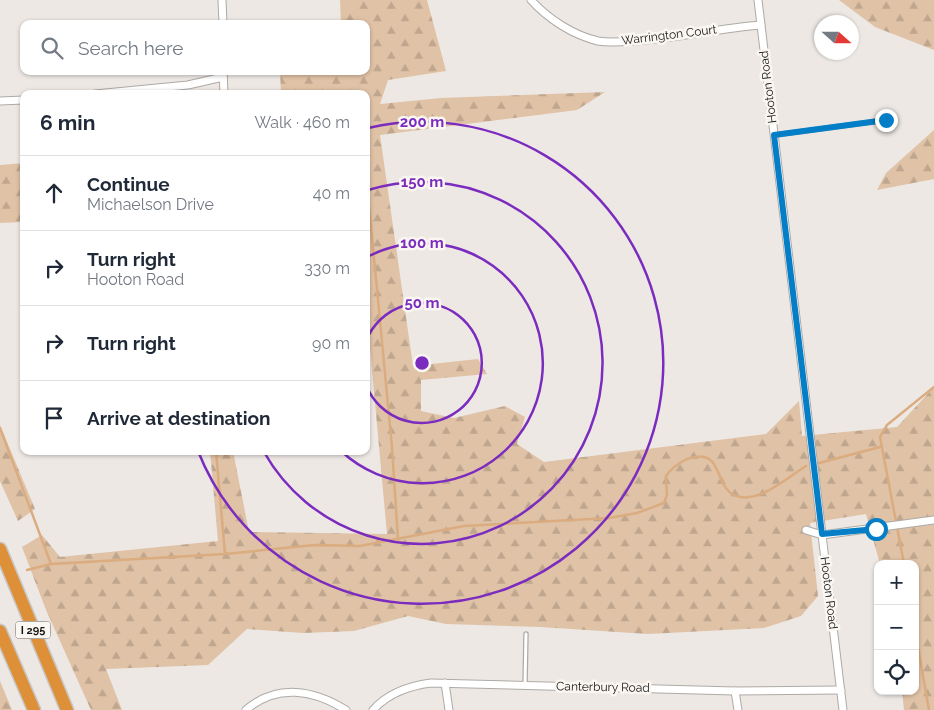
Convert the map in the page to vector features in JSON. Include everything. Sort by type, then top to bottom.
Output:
[{"type":"highway","name":"I 295","points":[[0,548],[67,710]]},
{"type":"highway","name":"I 295","points":[[0,631],[34,710]]},
{"type":"street","points":[[222,0],[223,20]]},
{"type":"street","name":"Warrington Court","points":[[531,0],[546,14],[574,33],[600,41],[641,41],[726,28],[761,25]]},
{"type":"street","name":"Hooton Road","points":[[758,0],[843,710]]},
{"type":"street","points":[[136,90],[188,85],[220,75]]},
{"type":"street","points":[[223,75],[224,90]]},
{"type":"street","points":[[0,101],[20,100]]},
{"type":"street","points":[[806,530],[822,534],[934,520]]},
{"type":"street","points":[[445,683],[449,710]]},
{"type":"street","name":"Canterbury Road","points":[[372,710],[390,695],[420,684],[445,683],[735,691],[841,690]]},
{"type":"street","points":[[246,710],[270,695],[295,691],[319,696],[346,710]]},
{"type":"street","points":[[735,691],[738,710]]},
{"type":"lane","points":[[774,135],[886,120]]},
{"type":"lane","points":[[525,685],[526,634]]},
{"type":"green space","points":[[340,0],[427,0],[446,71],[388,80],[380,104],[441,98],[605,92],[577,110],[380,135],[413,366],[478,359],[487,374],[421,380],[421,411],[454,418],[505,406],[525,417],[517,444],[544,462],[766,434],[799,401],[802,436],[897,427],[934,387],[934,710],[904,710],[902,695],[919,695],[919,560],[879,560],[866,514],[810,523],[818,596],[801,616],[764,628],[648,634],[540,627],[446,624],[408,616],[354,631],[303,633],[247,629],[208,665],[106,669],[122,710],[91,710],[46,610],[22,547],[42,535],[60,557],[218,541],[210,455],[234,455],[249,532],[387,534],[370,348],[370,90],[281,90],[280,75],[370,75],[370,20],[341,20]]},
{"type":"green space","points":[[839,0],[934,0],[934,50],[875,27]]},
{"type":"green space","points":[[934,130],[934,179],[877,190],[886,173]]},
{"type":"green space","points":[[20,163],[20,222],[0,223],[0,165]]},
{"type":"green space","points":[[0,425],[35,509],[18,521],[0,481]]},
{"type":"green space","points":[[0,681],[12,710],[0,710]]},
{"type":"waterway","points":[[370,216],[392,447],[398,540]]},
{"type":"waterway","points":[[903,560],[880,437],[887,425],[934,387]]},
{"type":"waterway","points":[[0,428],[51,564]]},
{"type":"waterway","points":[[819,463],[880,447]]},
{"type":"waterway","points":[[216,455],[225,554]]},
{"type":"waterway","points":[[27,570],[51,564],[225,554],[315,545],[360,546],[464,526],[609,518],[637,513],[664,503],[667,495],[666,476],[675,466],[687,459],[700,456],[708,458],[714,464],[725,487],[731,493],[740,497],[748,497],[766,492],[806,466]]},
{"type":"waterway","points":[[918,650],[929,710]]},
{"type":"route","points":[[876,529],[822,534],[774,135],[886,120]]}]
